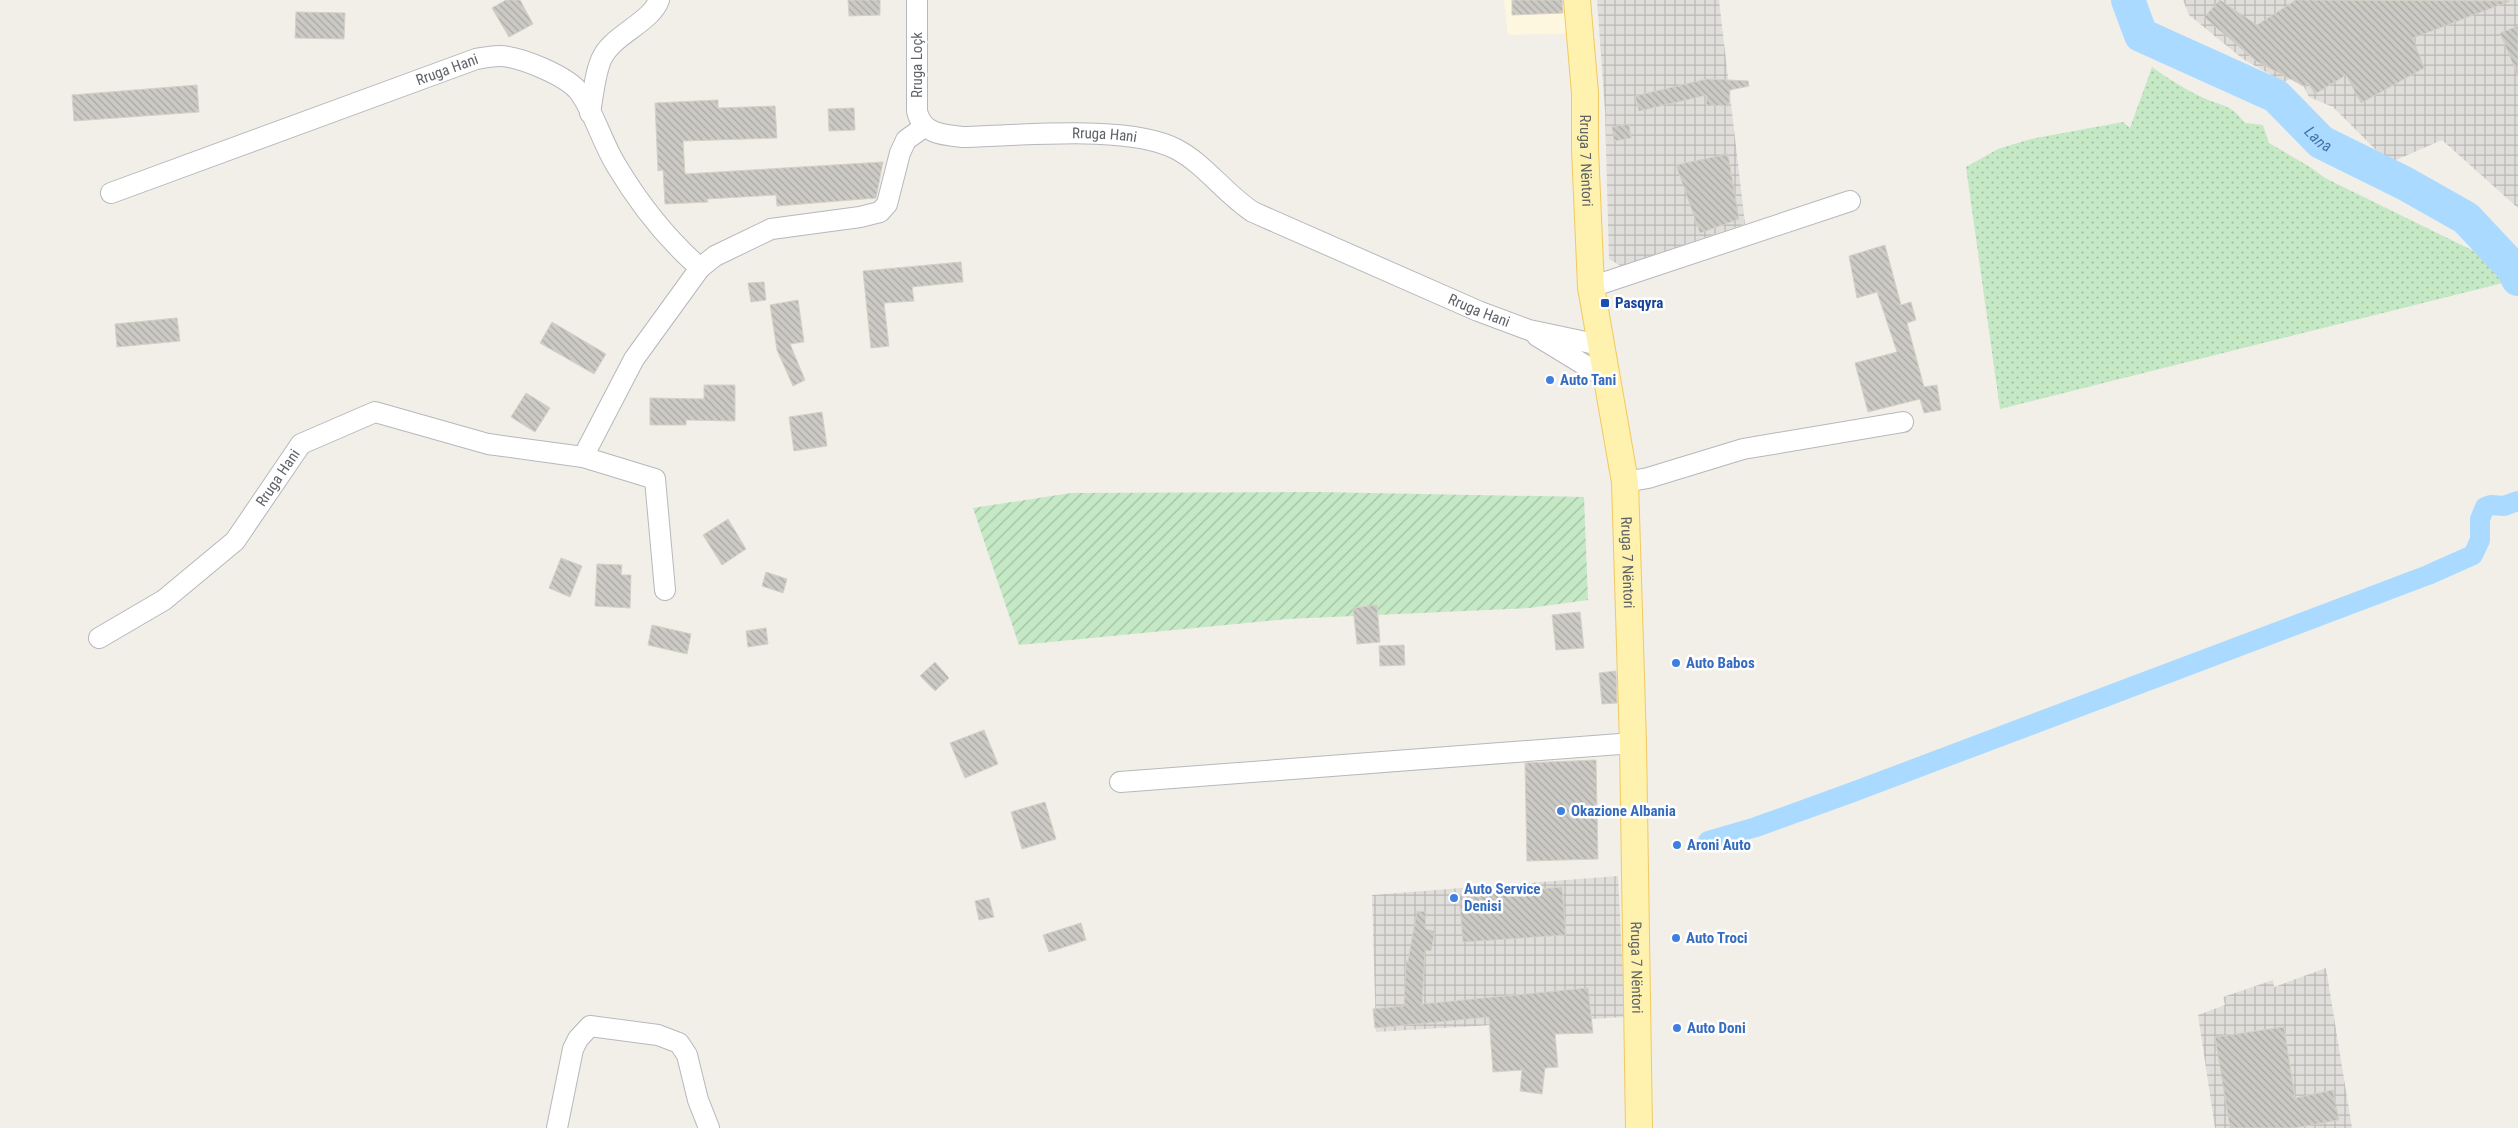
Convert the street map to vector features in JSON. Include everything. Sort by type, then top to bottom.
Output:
[{"type":"main road","name":"Rruga 7 Nëntori","points":[[1577,0],[1585,93],[1590,287],[1625,482],[1633,743],[1639,1128]]},
{"type":"street","points":[[590,113],[602,58],[618,39],[654,9],[659,0]]},
{"type":"street","name":"Rruga Loçk","points":[[917,0],[917,111],[924,127]]},
{"type":"street","name":"Rruga Hani","points":[[110,193],[476,59],[500,56],[558,75],[580,92],[615,164],[643,206],[685,254],[700,268]]},
{"type":"street","points":[[583,457],[634,359],[700,268],[715,256],[771,229],[795,224],[860,217],[880,212],[887,204],[900,152],[906,140],[924,127]]},
{"type":"street","name":"Rruga Hani","points":[[924,127],[942,135],[963,137],[1119,135],[1160,142],[1177,149],[1197,163],[1230,196],[1253,212],[1478,311],[1529,330],[1600,345]]},
{"type":"street","points":[[1590,287],[1850,201]]},
{"type":"street","name":"Rruga Hani","points":[[1529,330],[1555,348],[1606,378]]},
{"type":"street","name":"Rruga Hani","points":[[99,638],[164,600],[235,541],[301,444],[375,412],[488,444],[583,457],[655,479],[665,590]]},
{"type":"street","points":[[1625,482],[1648,478],[1743,449],[1903,422]]},
{"type":"street","points":[[1120,782],[1633,743]]},
{"type":"street","points":[[557,1128],[574,1049],[578,1039],[590,1026],[658,1035],[679,1043],[687,1055],[698,1100],[709,1128]]},
{"type":"shaded area","points":[[1504,0],[1577,0],[1581,33],[1508,35]]},
{"type":"shaded area","points":[[1597,0],[1719,0],[1745,224],[1621,266],[1609,259],[1605,111]]},
{"type":"shaded area","points":[[2183,0],[2518,0],[2518,208],[2442,140],[2389,163],[2333,107],[2309,97],[2304,87],[2290,79],[2284,82],[2243,59],[2189,15]]},
{"type":"shaded area","points":[[1618,876],[1625,1017],[1376,1032],[1372,895]]},
{"type":"shaded area","points":[[2326,968],[2352,1128],[2215,1128],[2198,1015],[2225,1005],[2223,997],[2273,980],[2274,987]]},
{"type":"green space","points":[[2152,67],[2192,92],[2232,110],[2245,123],[2263,125],[2269,143],[2325,178],[2486,257],[2507,282],[2000,409],[1966,167],[1998,149],[2031,139],[2123,122],[2130,128]]},
{"type":"green space","points":[[1318,492],[1584,497],[1588,600],[1529,608],[1287,619],[1019,645],[973,508],[1071,493]]},
{"type":"building","points":[[506,0],[520,0],[533,24],[509,37],[492,8]]},
{"type":"building","points":[[848,0],[880,0],[880,15],[849,16]]},
{"type":"building","points":[[1512,0],[1562,0],[1563,13],[1512,15]]},
{"type":"building","points":[[2220,0],[2257,25],[2296,0],[2510,1],[2413,38],[2424,68],[2361,103],[2346,75],[2315,94],[2308,83],[2304,86],[2256,61],[2204,17]]},
{"type":"building","points":[[296,12],[345,13],[344,39],[295,38]]},
{"type":"building","points":[[2518,26],[2518,76],[2500,33]]},
{"type":"building","points":[[1707,79],[1748,81],[1749,86],[1730,90],[1729,106],[1706,105],[1707,95],[1639,111],[1635,96]]},
{"type":"building","points":[[197,85],[199,112],[74,121],[72,95]]},
{"type":"building","points":[[718,100],[718,108],[775,106],[777,138],[683,141],[685,174],[883,162],[876,198],[777,206],[776,195],[707,199],[708,202],[665,204],[663,170],[658,171],[655,103]]},
{"type":"building","points":[[854,108],[855,130],[829,131],[828,109]]},
{"type":"building","points":[[1629,124],[1631,138],[1614,141],[1612,127]]},
{"type":"building","points":[[1728,154],[1739,219],[1700,233],[1676,165]]},
{"type":"building","points":[[1885,245],[1901,305],[1911,302],[1916,320],[1907,323],[1924,387],[1937,385],[1941,410],[1924,413],[1920,399],[1868,412],[1855,363],[1897,352],[1877,292],[1857,298],[1849,256]]},
{"type":"building","points":[[961,262],[963,282],[912,287],[914,301],[884,303],[889,346],[871,348],[863,271]]},
{"type":"building","points":[[764,282],[766,300],[751,302],[748,283]]},
{"type":"building","points":[[798,300],[804,342],[790,344],[805,380],[793,386],[777,350],[770,305]]},
{"type":"building","points":[[177,318],[180,341],[117,347],[115,324]]},
{"type":"building","points":[[552,322],[606,354],[594,374],[540,343]]},
{"type":"building","points":[[704,385],[735,385],[735,421],[686,420],[686,425],[650,425],[650,398],[704,399]]},
{"type":"building","points":[[526,393],[550,408],[535,432],[511,417]]},
{"type":"building","points":[[822,412],[827,446],[794,451],[789,417]]},
{"type":"building","points":[[728,519],[746,549],[722,565],[703,535]]},
{"type":"building","points":[[561,558],[582,566],[570,597],[549,588]]},
{"type":"building","points":[[597,564],[622,565],[621,575],[631,575],[630,608],[595,606]]},
{"type":"building","points":[[766,572],[787,579],[783,593],[762,586]]},
{"type":"building","points":[[1377,605],[1380,642],[1357,644],[1353,608]]},
{"type":"building","points":[[1580,612],[1584,648],[1556,650],[1552,615]]},
{"type":"building","points":[[652,625],[691,634],[687,654],[648,645]]},
{"type":"building","points":[[766,628],[768,644],[748,647],[746,631]]},
{"type":"building","points":[[1404,645],[1405,665],[1380,666],[1379,646]]},
{"type":"building","points":[[935,662],[949,678],[935,691],[920,676]]},
{"type":"building","points":[[1616,671],[1617,703],[1602,704],[1599,673]]},
{"type":"building","points":[[984,730],[998,764],[965,778],[950,743]]},
{"type":"building","name":"Okazione Albania","points":[[1596,760],[1598,859],[1527,861],[1525,763]]},
{"type":"building","points":[[1045,802],[1056,839],[1022,849],[1011,812]]},
{"type":"building","points":[[1562,887],[1566,935],[1463,942],[1459,895]]},
{"type":"building","points":[[989,898],[994,917],[979,920],[975,901]]},
{"type":"building","points":[[1417,911],[1426,912],[1425,929],[1435,931],[1431,951],[1425,950],[1422,1004],[1588,988],[1593,1033],[1555,1034],[1558,1067],[1545,1068],[1542,1094],[1520,1091],[1522,1070],[1493,1072],[1489,1017],[1375,1028],[1373,1009],[1404,1006],[1406,961],[1408,961]]},
{"type":"building","points":[[1081,923],[1086,940],[1049,952],[1043,935]]},
{"type":"building","points":[[2284,1027],[2295,1098],[2333,1090],[2339,1120],[2294,1128],[2230,1128],[2215,1037]]},
{"type":"waterway","name":"Lana","points":[[2128,0],[2141,35],[2276,96],[2321,142],[2404,183],[2466,218],[2513,268],[2518,279]]},
{"type":"waterway","points":[[1708,841],[1756,827],[1853,792],[2428,575],[2473,555],[2480,540],[2480,519],[2485,507],[2491,505],[2504,506],[2518,501]]},
{"type":"place","name":"Pasqyra","points":[[1605,303]]},
{"type":"place","name":"Auto Tani","points":[[1550,380]]},
{"type":"place","name":"Auto Babos","points":[[1676,663]]},
{"type":"place","name":"Okazione Albania","points":[[1561,811]]},
{"type":"place","name":"Aroni Auto","points":[[1677,845]]},
{"type":"place","name":"Auto Service Denisi","points":[[1454,898]]},
{"type":"place","name":"Auto Troci","points":[[1676,938]]},
{"type":"place","name":"Auto Doni","points":[[1677,1028]]}]
